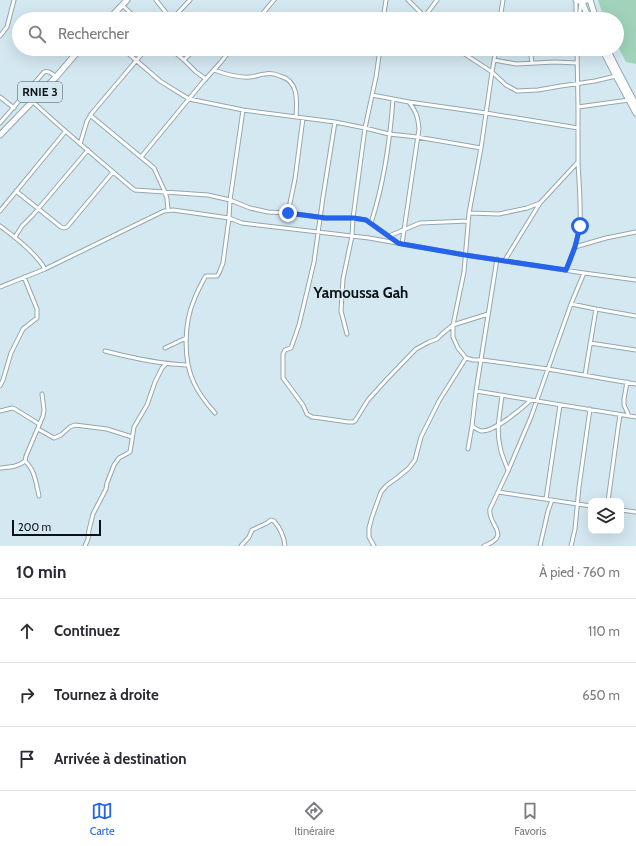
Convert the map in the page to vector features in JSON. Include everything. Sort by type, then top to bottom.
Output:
[{"type":"main road","points":[[116,12],[127,0]]},
{"type":"main road","points":[[590,0],[594,12]]},
{"type":"main road","points":[[580,1],[586,12]]},
{"type":"main road","name":"RNIE 3","points":[[0,135],[56,77],[74,56]]},
{"type":"main road","points":[[606,56],[616,76],[634,101]]},
{"type":"main road","points":[[611,56],[634,101],[636,113]]},
{"type":"street","points":[[0,36],[7,28],[14,0]]},
{"type":"street","points":[[156,0],[165,12]]},
{"type":"street","points":[[178,12],[190,0]]},
{"type":"street","points":[[264,12],[274,0]]},
{"type":"street","points":[[385,12],[386,0]]},
{"type":"street","points":[[408,0],[420,12]]},
{"type":"street","points":[[414,5],[415,0]]},
{"type":"street","points":[[429,12],[436,0]]},
{"type":"street","points":[[501,12],[504,0]]},
{"type":"street","points":[[580,1],[580,12]]},
{"type":"street","points":[[122,5],[130,12]]},
{"type":"street","points":[[131,56],[168,86],[189,99],[243,110],[335,122],[390,134],[482,148]]},
{"type":"street","points":[[80,144],[90,115],[140,56]]},
{"type":"street","points":[[179,56],[196,72],[206,79]]},
{"type":"street","points":[[184,60],[188,56]]},
{"type":"street","points":[[140,157],[225,56]]},
{"type":"street","points":[[347,334],[341,311],[343,279],[352,236],[365,128],[379,56]]},
{"type":"street","points":[[468,56],[492,72],[506,85],[517,91],[538,90],[616,76]]},
{"type":"street","points":[[495,56],[482,148],[469,214],[464,272],[453,325],[453,337],[458,348],[466,358],[548,369],[636,384]]},
{"type":"street","points":[[531,56],[532,64]]},
{"type":"street","points":[[566,270],[575,247],[580,226],[577,56]]},
{"type":"street","points":[[494,60],[516,64],[577,62]]},
{"type":"street","points":[[214,70],[240,77],[274,74],[291,81],[296,92],[296,117]]},
{"type":"street","points":[[0,123],[44,72],[47,71],[56,77]]},
{"type":"street","points":[[372,95],[578,128]]},
{"type":"street","points":[[0,97],[14,108]]},
{"type":"street","points":[[371,223],[380,192],[390,134],[394,99]]},
{"type":"street","points":[[32,101],[65,132],[135,190],[208,195],[230,200],[250,208],[263,211],[366,220],[400,243]]},
{"type":"street","points":[[578,107],[634,101]]},
{"type":"street","points":[[400,243],[404,230],[418,129],[417,113],[409,102]]},
{"type":"street","points":[[215,414],[194,385],[190,375],[187,365],[186,338],[194,300],[205,277],[217,276],[223,262],[243,110]]},
{"type":"street","points":[[90,115],[154,168],[165,192],[168,210]]},
{"type":"street","points":[[288,213],[295,179],[303,118]]},
{"type":"street","points":[[335,122],[314,262],[300,324],[291,348],[285,350],[283,354],[283,378],[303,405],[307,414],[312,417],[348,422],[355,421],[368,400],[416,349],[437,339],[453,325],[488,314]]},
{"type":"street","points":[[0,211],[65,132]]},
{"type":"street","points":[[15,237],[22,226],[88,150]]},
{"type":"street","points":[[505,260],[540,202],[578,162]]},
{"type":"street","points":[[16,192],[60,227],[64,228],[67,227],[113,172]]},
{"type":"street","points":[[469,214],[504,214],[527,208],[540,202]]},
{"type":"street","points":[[0,287],[45,269],[168,210],[229,218],[242,222],[400,243],[465,255],[636,280]]},
{"type":"street","points":[[389,236],[420,223],[468,221]]},
{"type":"street","points":[[0,226],[15,237],[41,262],[45,269]]},
{"type":"street","points":[[575,247],[606,238],[636,232]]},
{"type":"street","points":[[468,449],[497,260]]},
{"type":"street","points":[[484,546],[495,540],[498,535],[497,528],[491,520],[489,514],[490,509],[537,402],[571,304],[584,273]]},
{"type":"street","points":[[0,386],[11,353],[23,329],[37,318],[37,309],[24,277]]},
{"type":"street","points":[[571,304],[636,316]]},
{"type":"street","points":[[585,375],[596,309]]},
{"type":"street","points":[[165,348],[186,338]]},
{"type":"street","points":[[590,343],[636,350]]},
{"type":"street","points":[[105,350],[120,355],[166,364],[187,365]]},
{"type":"street","points":[[374,546],[370,537],[369,528],[382,492],[387,485],[409,468],[414,460],[421,437],[439,401],[466,358]]},
{"type":"street","points":[[85,546],[88,539],[93,514],[106,489],[114,465],[119,458],[130,452],[134,427],[147,405],[155,382],[162,368],[166,364]]},
{"type":"street","points":[[627,382],[624,405],[629,416]]},
{"type":"street","points":[[476,391],[636,417]]},
{"type":"street","points":[[39,496],[32,467],[26,461],[26,456],[43,416],[44,410],[42,394]]},
{"type":"street","points":[[502,396],[498,434],[500,447],[508,470]]},
{"type":"street","points":[[472,426],[482,431],[488,430],[515,414],[531,401]]},
{"type":"street","points":[[546,499],[560,405]]},
{"type":"street","points":[[0,411],[12,408],[15,409],[39,424]]},
{"type":"street","points":[[571,546],[575,529],[590,409]]},
{"type":"street","points":[[608,498],[620,415]]},
{"type":"street","points":[[38,429],[54,438],[75,425],[107,429],[132,437]]},
{"type":"street","points":[[0,468],[17,466],[26,461]]},
{"type":"street","points":[[498,492],[588,506]]},
{"type":"street","points":[[540,546],[552,500]]},
{"type":"street","points":[[624,510],[636,512]]},
{"type":"street","points":[[241,546],[249,537],[252,530],[271,520],[274,520],[281,531],[285,546]]},
{"type":"green space","points":[[598,0],[636,0],[636,64],[626,62],[623,56],[624,12],[602,12]]},
{"type":"district","name":"Yamoussa Gah","points":[[361,293]]},
{"type":"route","points":[[288,213],[326,218],[354,218],[366,220],[398,243],[402,244],[566,270],[575,247],[580,226]]}]
